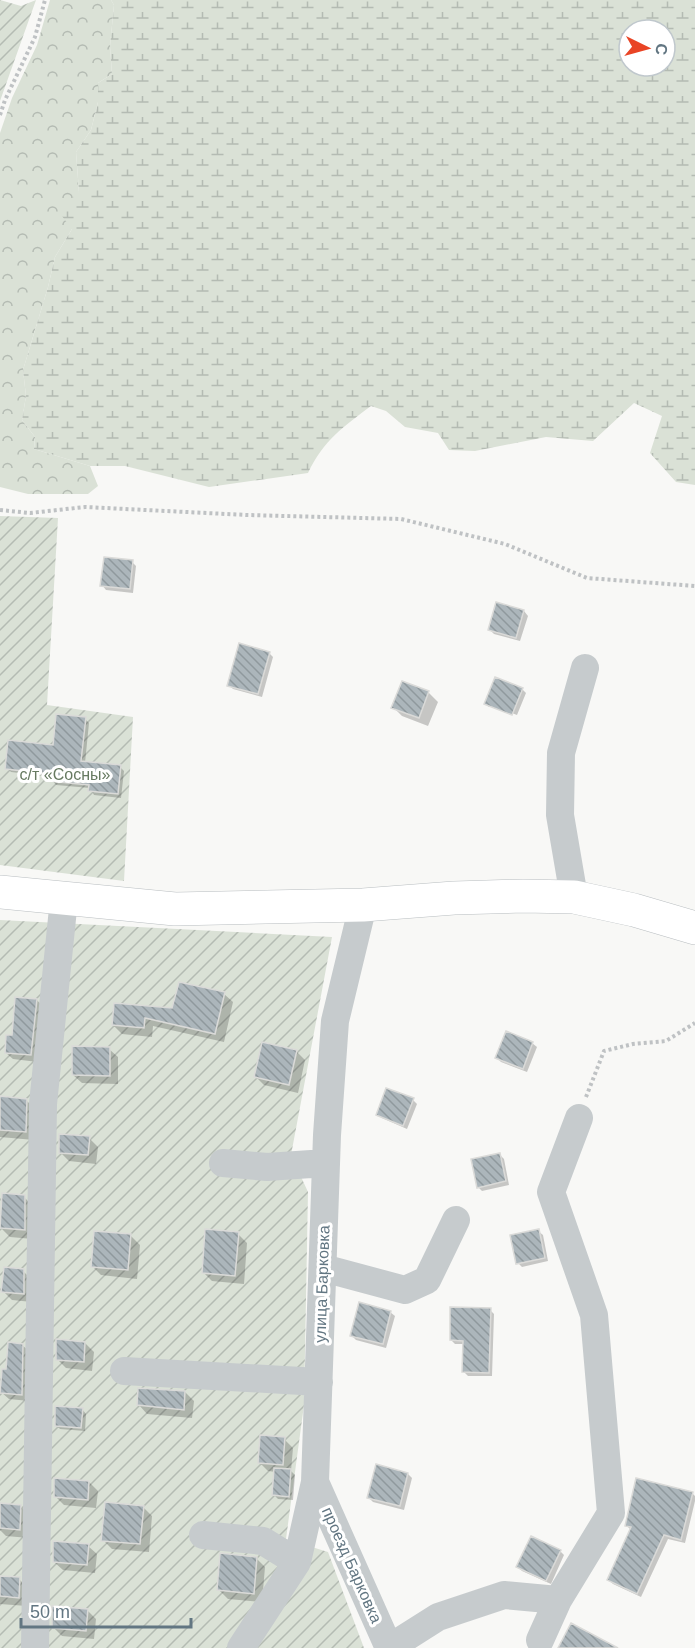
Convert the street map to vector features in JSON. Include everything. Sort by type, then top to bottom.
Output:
[{"type":"main road","points":[[0,892],[176,909],[363,905],[454,898],[574,897],[634,910],[695,928]]},
{"type":"street","points":[[574,897],[560,815],[561,753],[585,668]]},
{"type":"street","points":[[35,1648],[43,1104],[64,899]]},
{"type":"street","name":"улица Барковка","points":[[241,1648],[297,1562],[315,1482],[326,1164],[335,1021],[363,905]]},
{"type":"street","points":[[540,1640],[558,1600],[611,1513],[594,1315],[550,1191],[579,1118]]},
{"type":"street","points":[[223,1163],[267,1167],[326,1164]]},
{"type":"street","points":[[322,1268],[405,1290],[427,1280],[456,1220]]},
{"type":"street","points":[[124,1371],[319,1382]]},
{"type":"street","name":"проезд Барковка","points":[[315,1482],[389,1648]]},
{"type":"street","points":[[203,1535],[263,1541],[297,1562]]},
{"type":"street","points":[[389,1648],[438,1617],[504,1595],[558,1600]]},
{"type":"path","points":[[0,115],[4,100],[35,37],[45,0]]},
{"type":"path","points":[[0,510],[30,513],[84,507],[247,515],[401,519],[505,544],[587,578],[695,586]]},
{"type":"path","points":[[579,1118],[604,1051],[633,1044],[666,1041],[695,1023]]},
{"type":"green space","points":[[0,0],[21,6],[36,0],[0,101]]},
{"type":"green space","points":[[50,0],[111,0],[114,5],[110,46],[112,74],[98,83],[98,102],[91,130],[76,152],[79,192],[72,229],[55,257],[23,370],[26,396],[22,420],[35,437],[34,449],[90,466],[98,486],[88,494],[28,494],[0,487],[0,133],[12,98],[37,45]]},
{"type":"green space","points":[[111,0],[695,0],[695,485],[676,482],[650,453],[662,416],[634,403],[593,441],[546,437],[475,451],[449,450],[438,433],[405,427],[386,411],[371,406],[328,443],[308,473],[209,487],[125,466],[90,466],[34,449],[35,437],[22,420],[26,396],[23,370],[55,257],[72,229],[58,211],[79,192],[76,152],[91,130],[98,102],[98,83],[112,74],[110,46],[114,5]]},
{"type":"green space","name":"с/т «Сосны»","points":[[0,516],[58,518],[47,705],[133,717],[124,881],[0,865]]},
{"type":"green space","points":[[0,920],[332,937],[291,1155],[308,1192],[304,1405],[286,1539],[328,1552],[364,1648],[0,1648]]},
{"type":"building","points":[[104,557],[133,560],[130,589],[100,586]]},
{"type":"building","points":[[496,602],[524,610],[516,638],[488,630]]},
{"type":"building","points":[[239,643],[270,652],[258,694],[227,686]]},
{"type":"building","points":[[495,677],[523,688],[512,715],[484,704]]},
{"type":"building","points":[[402,681],[429,691],[419,718],[391,708]]},
{"type":"building","points":[[56,714],[86,717],[81,761],[121,765],[118,794],[88,791],[89,785],[50,781],[51,774],[5,769],[8,740],[53,745]]},
{"type":"building","points":[[179,982],[225,992],[215,1034],[145,1018],[144,1028],[112,1025],[114,1003],[172,1008]]},
{"type":"building","points":[[15,997],[37,999],[31,1055],[5,1053],[6,1035],[12,1035]]},
{"type":"building","points":[[506,1031],[533,1042],[523,1069],[495,1058]]},
{"type":"building","points":[[262,1042],[297,1050],[289,1085],[254,1077]]},
{"type":"building","points":[[72,1046],[110,1047],[110,1076],[72,1075]]},
{"type":"building","points":[[386,1088],[414,1098],[403,1126],[376,1115]]},
{"type":"building","points":[[0,1096],[27,1099],[26,1132],[0,1130]]},
{"type":"building","points":[[59,1134],[90,1136],[88,1155],[59,1153]]},
{"type":"building","points":[[500,1153],[506,1181],[477,1188],[471,1159]]},
{"type":"building","points":[[2,1193],[25,1195],[25,1230],[0,1228]]},
{"type":"building","points":[[205,1229],[239,1232],[235,1276],[202,1273]]},
{"type":"building","points":[[539,1229],[545,1258],[516,1264],[510,1235]]},
{"type":"building","points":[[94,1231],[131,1234],[128,1270],[91,1267]]},
{"type":"building","points":[[4,1267],[24,1269],[24,1294],[1,1292]]},
{"type":"building","points":[[359,1302],[391,1311],[383,1344],[350,1336]]},
{"type":"building","points":[[450,1307],[491,1308],[489,1373],[462,1372],[463,1341],[450,1340]]},
{"type":"building","points":[[56,1339],[85,1342],[84,1362],[56,1360]]},
{"type":"building","points":[[8,1342],[23,1344],[22,1395],[0,1393],[2,1369],[6,1369]]},
{"type":"building","points":[[138,1388],[185,1391],[184,1410],[137,1405]]},
{"type":"building","points":[[55,1406],[83,1408],[81,1428],[55,1426]]},
{"type":"building","points":[[260,1435],[285,1437],[283,1465],[258,1463]]},
{"type":"building","points":[[376,1464],[408,1473],[400,1506],[367,1498]]},
{"type":"building","points":[[274,1468],[291,1469],[289,1497],[272,1495]]},
{"type":"building","points":[[54,1478],[89,1481],[88,1500],[54,1497]]},
{"type":"building","points":[[636,1478],[693,1492],[681,1540],[664,1535],[637,1594],[607,1580],[631,1527],[625,1526]]},
{"type":"building","points":[[105,1502],[144,1506],[140,1544],[101,1541]]},
{"type":"building","points":[[0,1503],[21,1505],[20,1530],[0,1528]]},
{"type":"building","points":[[531,1536],[561,1550],[546,1581],[516,1567]]},
{"type":"building","points":[[53,1541],[89,1544],[87,1565],[53,1562]]},
{"type":"building","points":[[220,1553],[257,1557],[254,1594],[217,1590]]},
{"type":"building","points":[[0,1576],[20,1577],[19,1598],[0,1596]]},
{"type":"building","points":[[52,1606],[88,1609],[86,1631],[52,1628]]},
{"type":"building","points":[[571,1623],[618,1648],[558,1648]]}]
